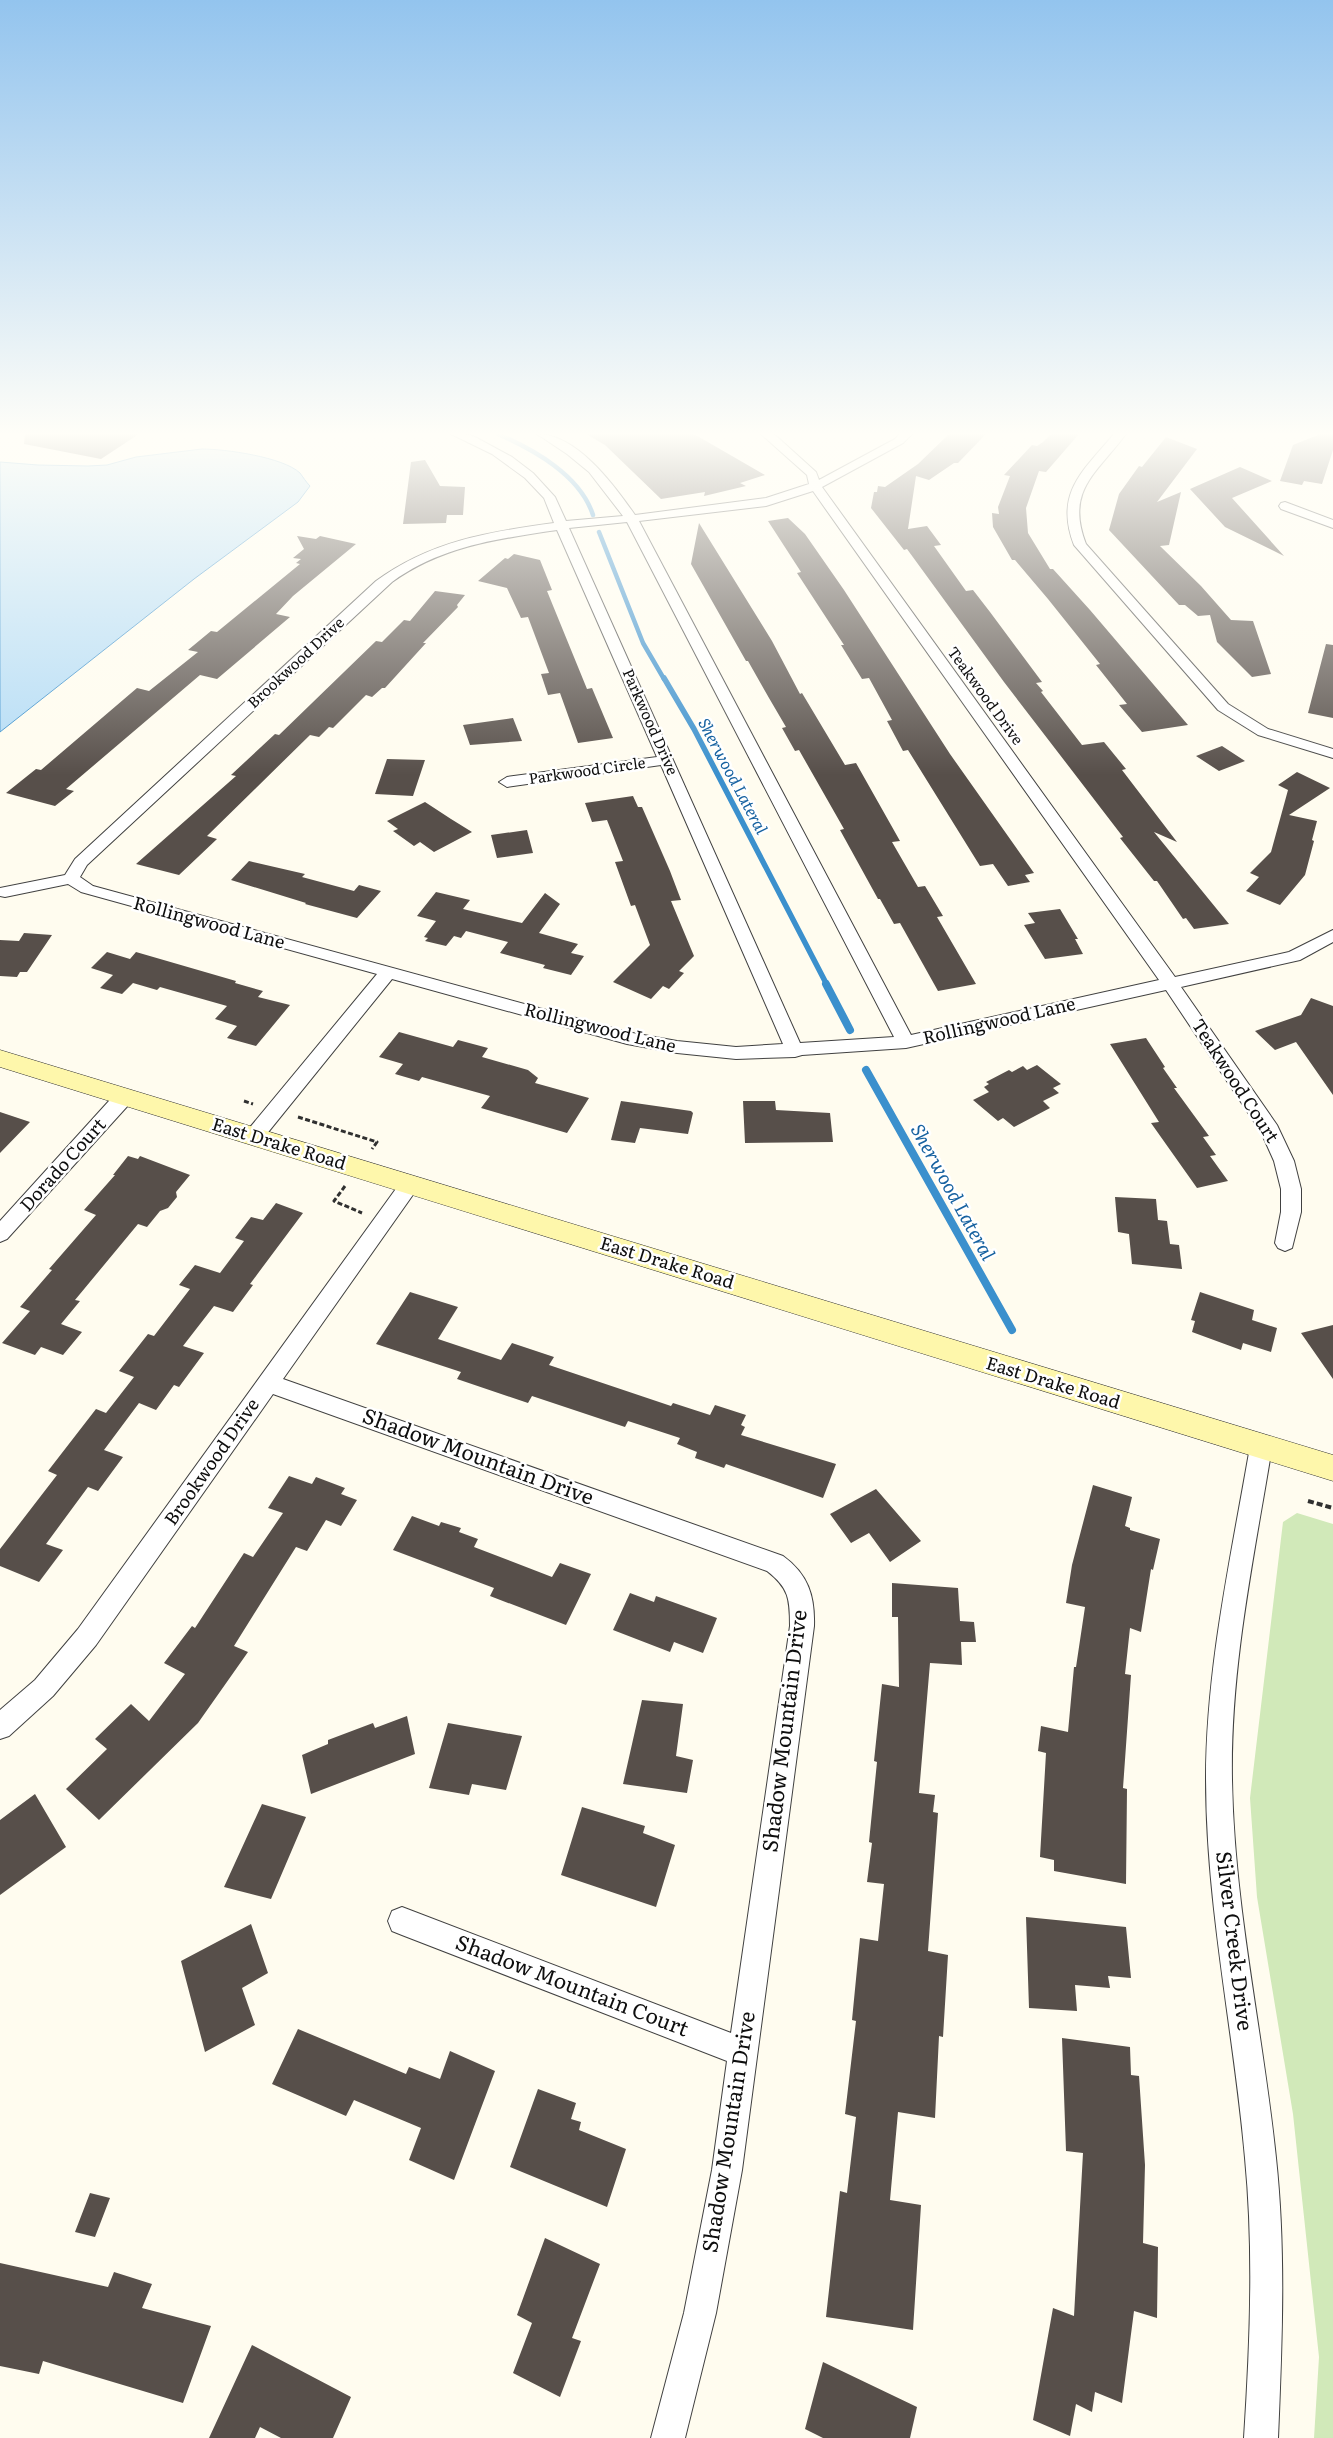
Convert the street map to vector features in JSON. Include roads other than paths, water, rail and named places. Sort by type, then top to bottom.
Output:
[{"type":"main road","name":"East Drake Road","points":[[0,1058],[1333,1468]]},
{"type":"street","name":"Brookwood Drive","points":[[72,878],[74,870],[81,862],[386,580],[437,552],[453,548]]},
{"type":"street","name":"Parkwood Drive","points":[[571,548],[795,1051]]},
{"type":"street","points":[[640,548],[906,1042]]},
{"type":"street","name":"Teakwood Drive","points":[[860,548],[1170,983]]},
{"type":"street","points":[[1082,548],[1223,707],[1263,732],[1333,754]]},
{"type":"street","name":"Parkwood Circle","points":[[507,782],[667,760]]},
{"type":"street","points":[[5,892],[72,878]]},
{"type":"street","name":"Rollingwood Lane","points":[[72,878],[78,885],[87,889],[627,1038],[677,1047],[736,1053],[795,1051],[906,1042],[1294,956],[1333,935]]},
{"type":"street","points":[[254,1136],[388,972]]},
{"type":"street","name":"Teakwood Court","points":[[1170,983],[1270,1130],[1284,1161],[1291,1190],[1291,1205],[1285,1244]]},
{"type":"street","name":"Dorado Court","points":[[0,1234],[125,1096]]},
{"type":"street","name":"Brookwood Drive","points":[[0,1727],[44,1688],[87,1637],[410,1184]]},
{"type":"street","name":"Shadow Mountain Drive","points":[[268,1383],[775,1563],[786,1570],[798,1586],[803,1605],[802,1626],[727,2170],[702,2304],[668,2438]]},
{"type":"street","name":"Silver Creek Drive","points":[[1260,2438],[1265,2349],[1265,2213],[1252,2087],[1222,1853],[1219,1778],[1229,1643],[1262,1447]]},
{"type":"street","name":"Shadow Mountain Court","points":[[402,1921],[742,2052]]},
{"type":"water","points":[[0,548],[236,548],[194,579],[0,732]]},
{"type":"waterway","name":"Sherwood Lateral","points":[[605,548],[643,643],[664,679]]},
{"type":"waterway","name":"Sherwood Lateral","points":[[664,678],[694,729],[827,985]]},
{"type":"waterway","name":"Sherwood Lateral","points":[[826,984],[850,1030]]},
{"type":"waterway","name":"Sherwood Lateral","points":[[866,1070],[1012,1330]]}]
